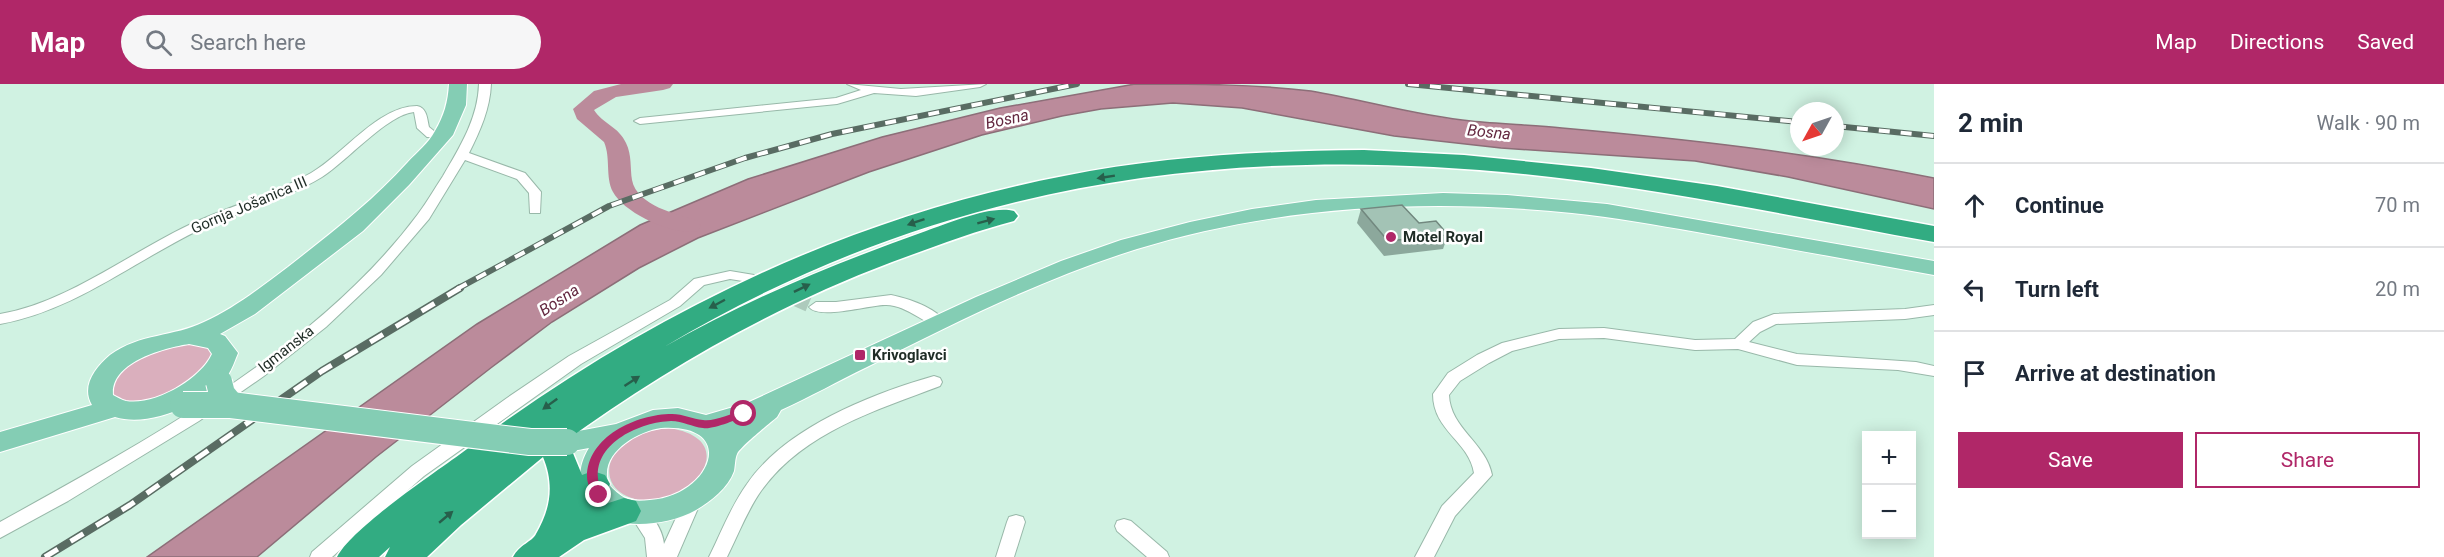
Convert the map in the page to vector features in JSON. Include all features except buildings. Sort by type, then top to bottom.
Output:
[{"type":"highway","points":[[355,557],[475,459],[562,396],[673,327],[758,283],[865,239],[953,209],[1038,189],[1107,176],[1274,159],[1354,157],[1424,159],[1521,166],[1635,181],[1761,201],[1934,234]]},
{"type":"highway","points":[[404,557],[513,461],[669,357],[738,319],[813,282],[898,250],[984,221],[1067,202],[1172,184],[1265,175],[1350,172],[1417,173],[1580,188],[1934,249]]},
{"type":"highway","points":[[552,448],[568,480],[569,495],[558,528]]},
{"type":"highway","points":[[530,557],[573,514],[593,479]]},
{"type":"highway","points":[[530,557],[572,530],[631,512]]},
{"type":"main road","points":[[107,397],[106,374],[134,352],[171,338],[189,336],[211,329],[247,309],[355,226],[396,187],[443,135],[458,105],[458,84]]},
{"type":"main road","points":[[704,425],[783,400],[939,323],[1070,266],[1173,233],[1262,214],[1354,203],[1413,200],[1524,202],[1575,206],[1934,268]]},
{"type":"main road","points":[[0,442],[107,397],[145,409],[173,405],[224,378],[250,323],[321,269],[342,248],[355,226]]},
{"type":"main road","points":[[189,336],[215,339],[222,345],[224,378]]},
{"type":"main road","points":[[173,405],[196,390],[224,378],[552,448],[583,465],[593,479],[599,495],[610,505],[631,512],[657,512],[693,499],[717,476],[722,463],[723,450],[717,436],[704,425],[689,419],[672,417],[636,425],[619,433],[552,448]]},
{"type":"main road","points":[[723,450],[758,418],[783,400]]},
{"type":"main road","points":[[593,479],[596,459],[605,445],[619,433]]},
{"type":"street","name":"Igmanska","points":[[0,531],[95,478],[172,430],[306,335],[367,282],[398,249],[442,191],[482,112],[485,84]]},
{"type":"street","points":[[854,84],[872,90],[922,93],[980,84]]},
{"type":"street","points":[[640,121],[837,101],[872,90]]},
{"type":"street","name":"Gornja Jošanica III","points":[[0,319],[52,306],[134,259],[210,220],[290,190],[332,165],[393,115],[406,109],[417,109],[421,114],[423,128],[430,134],[443,135]]},
{"type":"street","points":[[462,155],[521,176],[535,192],[535,210]]},
{"type":"street","points":[[319,557],[418,471],[575,360],[675,303],[699,282],[730,275],[749,278]]},
{"type":"street","points":[[816,308],[849,308],[873,300],[892,299],[919,308],[939,323]]},
{"type":"street","points":[[1739,344],[1761,323],[1774,319],[1905,314],[1934,310]]},
{"type":"street","points":[[1424,557],[1448,511],[1483,475],[1482,465],[1477,456],[1452,427],[1443,411],[1441,394],[1454,377],[1507,347],[1559,334],[1604,333],[1695,345],[1739,344],[1759,353],[1784,358],[1900,365],[1934,371]]},
{"type":"street","points":[[718,557],[753,488],[772,464],[794,446],[837,420],[934,382]]},
{"type":"street","points":[[668,557],[693,499]]},
{"type":"street","points":[[631,512],[654,537],[656,557]]},
{"type":"street","points":[[1005,557],[1016,522]]},
{"type":"street","points":[[1124,526],[1160,557]]},
{"type":"shaded area","points":[[192,341],[212,349],[215,357],[191,387],[139,404],[114,400],[108,384],[141,353]]},
{"type":"shaded area","points":[[669,428],[692,435],[704,446],[706,459],[701,473],[690,485],[674,495],[655,500],[635,499],[618,490],[613,484],[609,469],[615,452],[638,435]]},
{"type":"water","name":"Bosna","points":[[1135,84],[1201,84],[1311,91],[1451,119],[1655,137],[1749,148],[1888,169],[1934,178],[1934,209],[1788,177],[1695,161],[1501,148],[1394,136],[1242,108],[1173,103],[1101,109],[1062,116],[982,135],[869,172],[698,238],[639,268],[552,322],[376,457],[257,557],[147,557],[477,324],[640,225],[748,179],[882,137],[1000,108]]},
{"type":"waterway","points":[[663,84],[610,92],[592,101],[583,109],[584,115],[605,130],[615,142],[621,183],[630,199],[649,211],[689,226]]},
{"type":"tunnel","points":[[756,281],[775,289]]},
{"type":"tunnel","points":[[772,288],[816,307]]},
{"type":"railway","points":[[457,289],[609,206],[745,158],[832,134],[1077,84]]},
{"type":"railway","points":[[1408,84],[1790,121]]},
{"type":"railway","points":[[1844,127],[1934,136]]},
{"type":"railway","points":[[45,557],[130,505],[322,371],[460,288]]},
{"type":"place","name":"Motel Royal","points":[[1391,237]]},
{"type":"place","name":"Krivoglavci","points":[[860,355]]},
{"type":"route","points":[[599,495],[592,479],[596,459],[605,445],[619,433],[654,419],[672,417],[689,419],[704,425],[744,414]]}]
